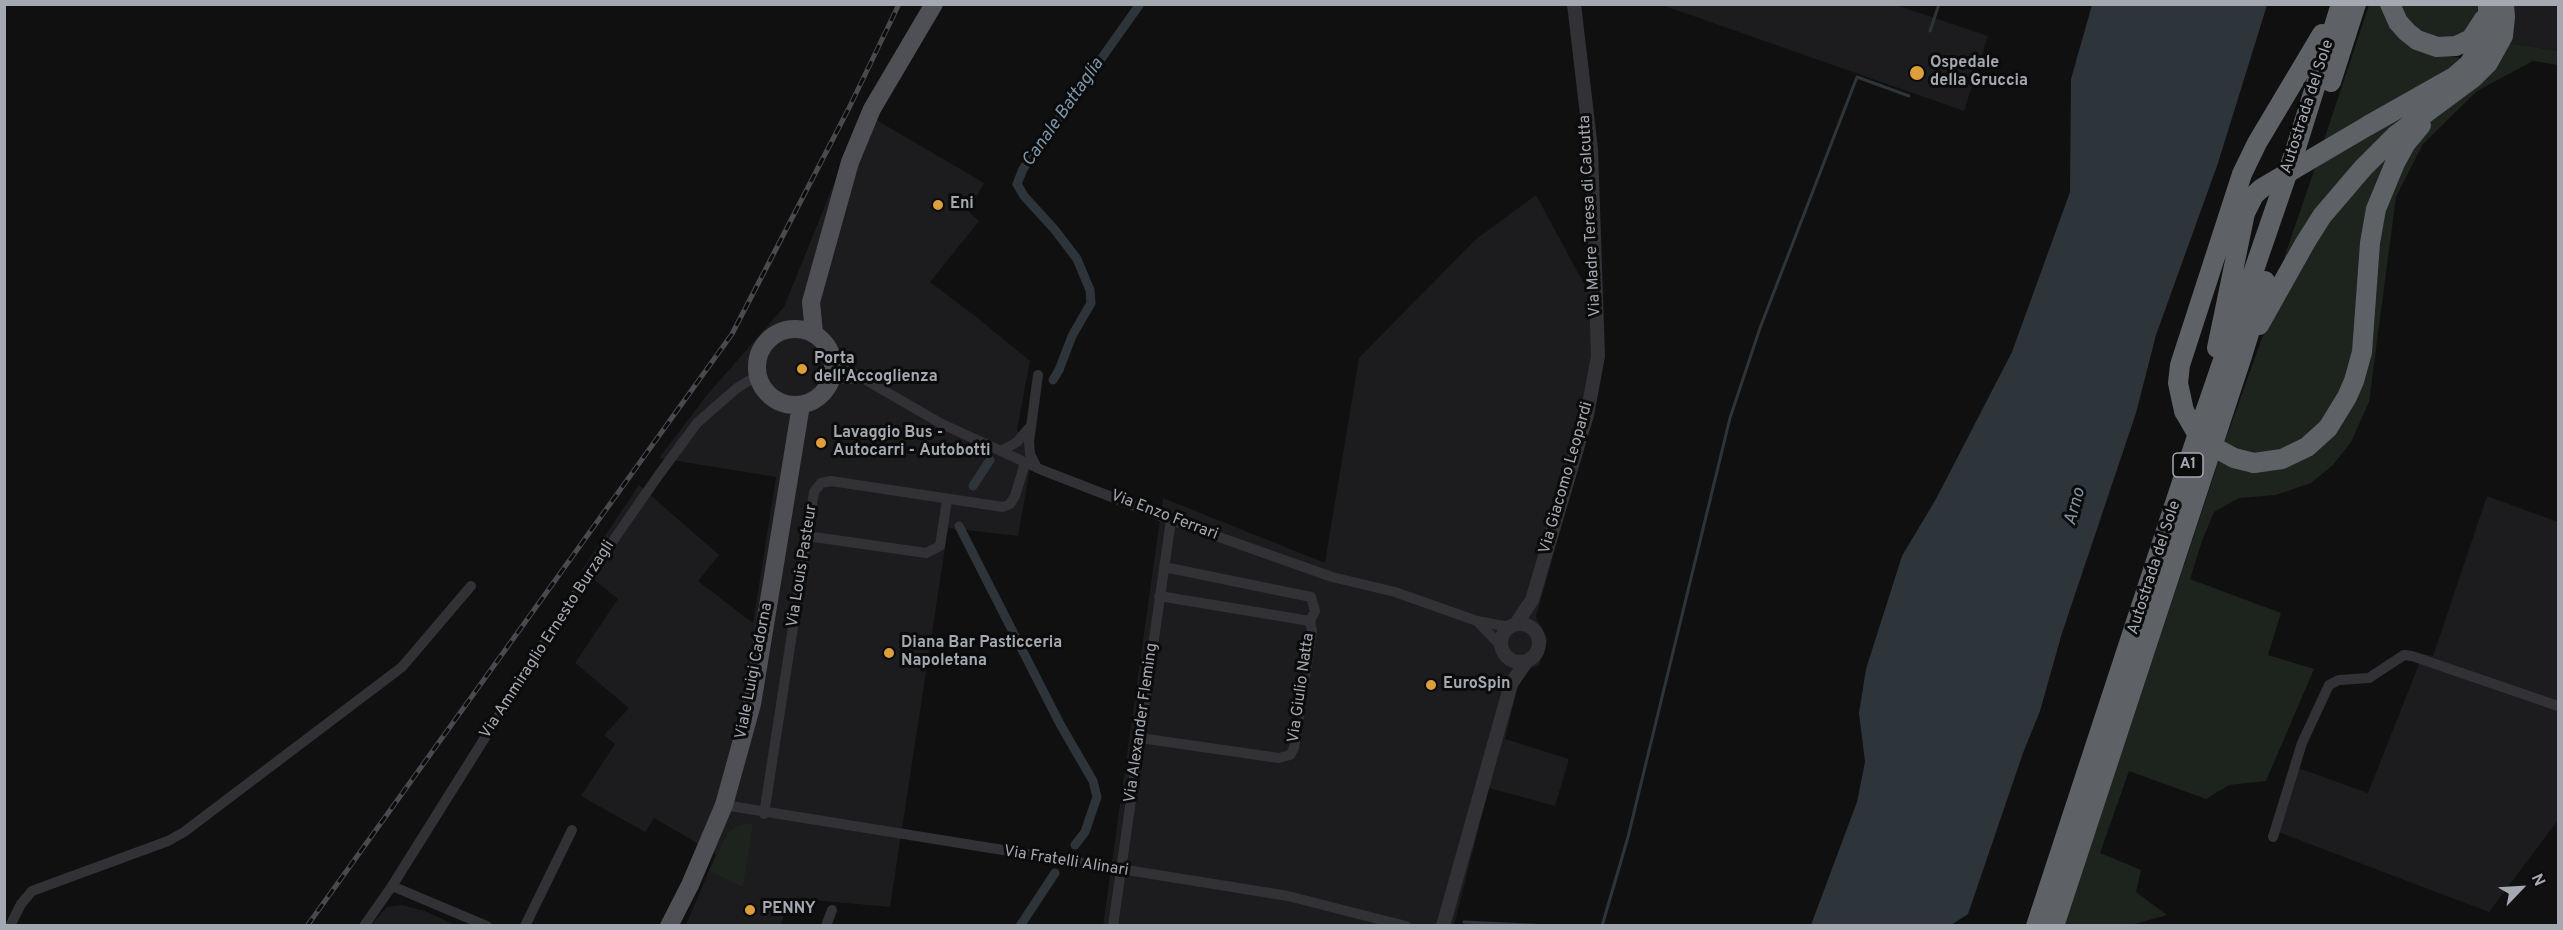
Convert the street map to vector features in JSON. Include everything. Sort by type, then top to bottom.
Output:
[{"type":"highway","points":[[2339,4],[2257,143],[2242,174],[2180,365],[2178,383],[2184,411],[2195,430],[2210,445],[2229,456],[2254,463],[2282,459],[2307,447],[2328,428],[2355,381],[2362,352],[2370,243],[2376,209],[2383,188],[2406,143],[2439,102]]},
{"type":"highway","name":"Autostrada del Sole","points":[[2036,926],[2201,424],[2292,159],[2339,4]]},
{"type":"highway","name":"Autostrada del Sole","points":[[2054,926],[2356,4]]},
{"type":"highway","points":[[2390,4],[2398,22],[2406,32],[2427,45],[2446,48],[2470,39],[2494,6]]},
{"type":"highway","points":[[2201,424],[2245,213],[2254,195],[2262,188],[2463,69],[2474,58],[2484,39],[2494,6]]},
{"type":"highway","points":[[2242,356],[2322,216],[2388,142],[2473,78],[2494,55],[2505,27],[2494,6]]},
{"type":"main road","points":[[793,328],[811,302],[850,162],[872,109],[934,4]]},
{"type":"main road","points":[[811,302],[814,333]]},
{"type":"main road","points":[[793,328],[814,333],[823,340],[833,361],[831,379],[820,396],[801,405],[781,403],[766,392],[758,375],[757,362],[765,344],[780,332],[793,328]]},
{"type":"main road","name":"Viale Luigi Cadorna","points":[[781,403],[794,440]]},
{"type":"main road","name":"Viale Luigi Cadorna","points":[[669,926],[705,852],[724,805],[752,704],[801,405]]},
{"type":"street","name":"Via Madre Teresa di Calcutta","points":[[1574,4],[1591,149],[1598,356]]},
{"type":"street","name":"Via Giacomo Leopardi","points":[[1443,926],[1511,684],[1526,662],[1538,650],[1539,639],[1533,629],[1532,600],[1587,415],[1598,356]]},
{"type":"street","name":"Via Enzo Ferrari","points":[[833,361],[940,423],[1037,468],[1171,520],[1332,577],[1395,592],[1477,621],[1512,626]]},
{"type":"street","name":"Via Ammiraglio Ernesto Burzagli","points":[[364,926],[392,886],[565,610],[658,476],[697,423],[737,388],[758,375]]},
{"type":"street","points":[[1037,468],[1030,454],[1029,428],[1038,375]]},
{"type":"street","points":[[831,379],[863,379]]},
{"type":"street","points":[[1001,451],[1017,442],[1029,428]]},
{"type":"street","name":"Via Louis Pasteur","points":[[764,814],[814,492],[821,483],[831,482],[996,507],[1010,504],[1015,496],[1025,463]]},
{"type":"street","points":[[807,536],[916,552],[932,552],[940,546],[947,500]]},
{"type":"street","name":"Via Alexander Fleming","points":[[1113,926],[1171,520]]},
{"type":"street","points":[[1164,567],[1311,597],[1315,611],[1310,621]]},
{"type":"street","points":[[10,926],[21,904],[32,891],[168,841],[193,825],[402,667],[471,586]]},
{"type":"street","name":"Via Giulio Natta","points":[[1140,738],[1279,758],[1290,755],[1294,748],[1312,631],[1310,621],[1159,596]]},
{"type":"street","name":"Via Giacomo Leopardi","points":[[1511,684],[1502,636],[1532,600]]},
{"type":"street","points":[[1477,621],[1515,662],[1526,662]]},
{"type":"street","points":[[1512,626],[1522,624],[1533,629]]},
{"type":"street","points":[[2273,837],[2302,743],[2329,685],[2339,680],[2368,678],[2404,655],[2559,706]]},
{"type":"street","name":"Via Fratelli Alinari","points":[[724,805],[764,814],[1288,896],[1406,926]]},
{"type":"street","points":[[525,926],[572,830]]},
{"type":"street","points":[[392,886],[487,926]]},
{"type":"street","points":[[676,926],[678,907]]},
{"type":"street","points":[[826,926],[832,910]]},
{"type":"shaded area","name":"Ospedale della Gruccia","points":[[1662,5],[1896,5],[1988,36],[1964,111]]},
{"type":"shaded area","points":[[2369,5],[2383,5],[2423,51],[2465,59],[2322,146]]},
{"type":"shaded area","points":[[2394,5],[2478,5],[2478,9],[2474,21],[2466,32],[2451,40],[2417,34]]},
{"type":"shaded area","points":[[2511,5],[2558,5],[2558,51],[2507,43]]},
{"type":"shaded area","points":[[2507,43],[2558,51],[2558,65],[2533,61],[2477,91],[2423,144],[2396,197],[2369,402],[2351,442],[2333,465],[2311,483],[2276,495],[2239,498],[2214,512],[2202,541],[2190,579],[2281,613],[2268,655],[2314,669],[2266,781],[2229,785],[2206,799],[2129,771],[2100,853],[2141,870],[2136,892],[2167,915],[2131,925],[2064,926],[2219,460],[2265,468],[2344,413],[2386,194],[2427,124]]},
{"type":"shaded area","points":[[2449,84],[2287,258],[2284,258],[2317,162]]},
{"type":"shaded area","points":[[863,112],[984,183],[968,211],[979,221],[930,282],[1030,361],[1017,430],[1033,452],[1018,536],[948,528],[890,907],[791,898],[780,925],[686,925],[716,854],[654,818],[645,832],[581,796],[615,744],[604,735],[629,708],[575,663],[618,599],[582,570],[639,485],[719,555],[698,581],[753,623],[776,477],[659,458],[707,395],[784,307]]},
{"type":"shaded area","points":[[2396,139],[2351,369],[2340,398],[2317,432],[2299,446],[2261,457],[2223,447],[2272,310],[2304,253]]},
{"type":"shaded area","points":[[1536,195],[1603,319],[1596,404],[1536,617],[1548,639],[1539,665],[1521,673],[1505,739],[1569,759],[1555,806],[1489,788],[1454,925],[1103,926],[1163,498],[1325,563],[1359,358],[1475,240]]},
{"type":"shaded area","points":[[2487,496],[2558,522],[2558,820],[2489,912],[2278,832],[2298,768],[2368,793],[2423,654],[2433,656]]},
{"type":"shaded area","points":[[753,824],[743,887],[709,871],[728,833],[737,826]]},
{"type":"shaded area","points":[[402,905],[425,911],[455,925],[370,926],[387,907]]},
{"type":"water","name":"Arno","points":[[2092,5],[2267,5],[2218,163],[2156,335],[2136,413],[2062,633],[2040,711],[2023,753],[1968,914],[1951,925],[1811,925],[1857,802],[1865,762],[1859,713],[1866,669],[1902,556],[1936,499],[2012,352],[2070,192],[2071,79]]},
{"type":"waterway","name":"Canale Battaglia","points":[[1053,380],[1072,336],[1091,303],[1090,290],[1077,259],[1055,230],[1024,196],[1017,184],[1023,169],[1140,4]]},
{"type":"waterway","points":[[1930,31],[1939,4]]},
{"type":"waterway","points":[[1602,926],[1628,837],[1730,418],[1760,328],[1857,77],[1909,96]]},
{"type":"waterway","name":"Canale Battaglia","points":[[973,486],[990,460]]},
{"type":"waterway","points":[[959,526],[1060,724],[1093,781],[1097,797],[1085,832],[1075,845]]},
{"type":"waterway","points":[[1020,926],[1055,873]]},
{"type":"waterway","points":[[1464,922],[1551,926]]},
{"type":"railway","points":[[307,926],[732,334],[849,108],[899,4]]},
{"type":"place","name":"Ospedale della Gruccia","points":[[1917,73]]},
{"type":"place","name":"Eni","points":[[938,205]]},
{"type":"place","name":"Porta dell'Accoglienza","points":[[802,369]]},
{"type":"place","name":"Lavaggio Bus - Autocarri - Autobotti","points":[[821,443]]},
{"type":"place","name":"Diana Bar Pasticceria Napoletana","points":[[889,653]]},
{"type":"place","name":"EuroSpin","points":[[1431,685]]},
{"type":"place","name":"PENNY","points":[[750,910]]}]
